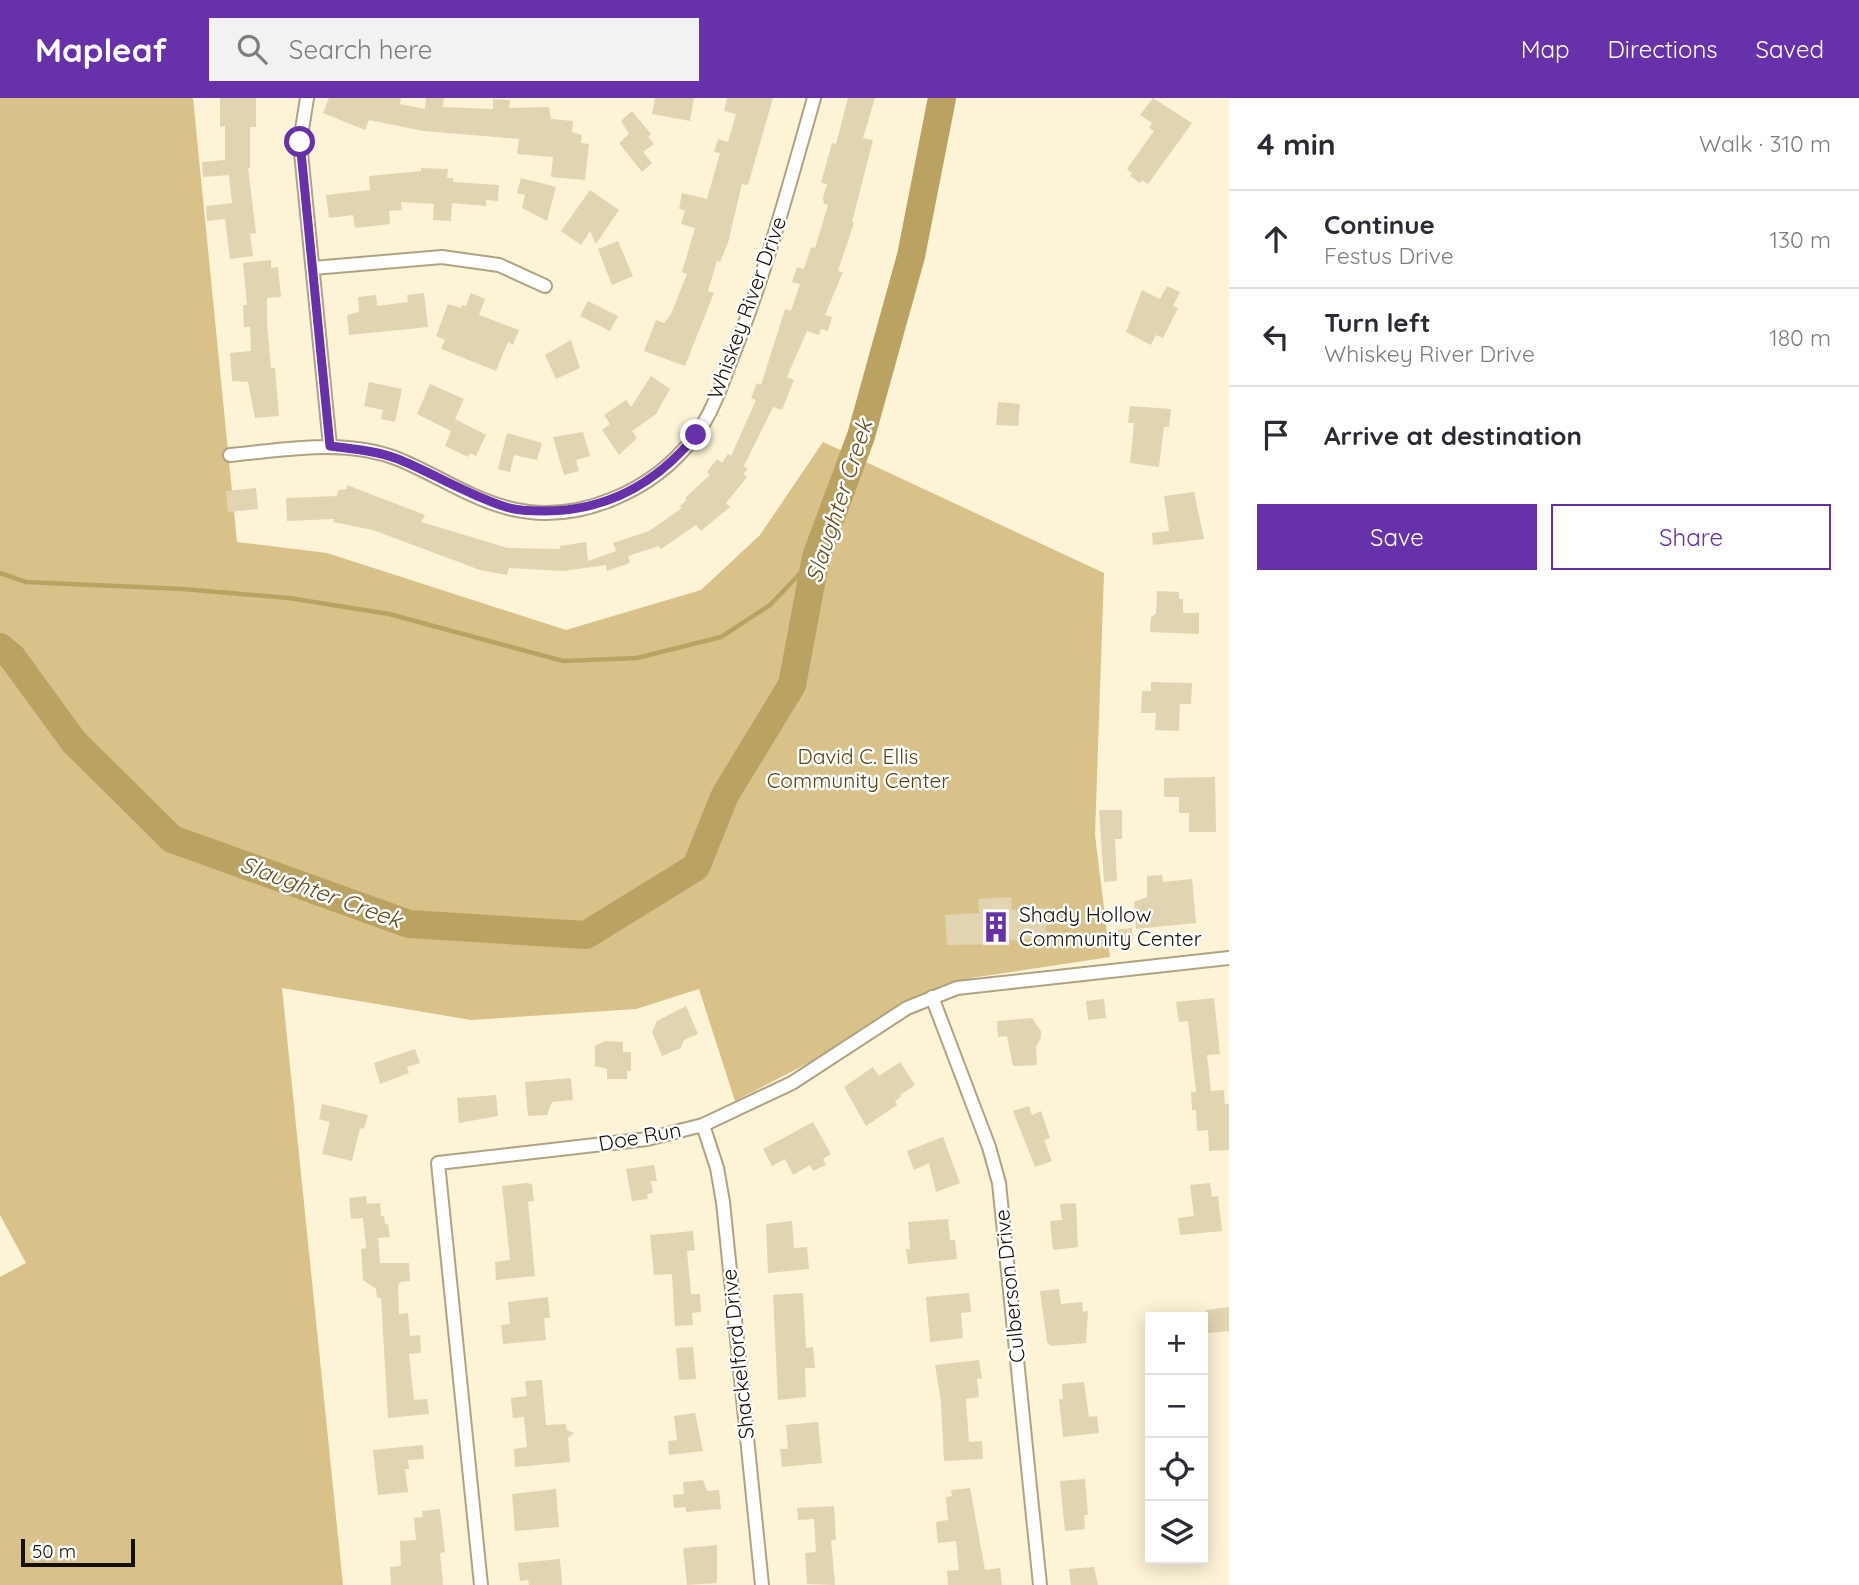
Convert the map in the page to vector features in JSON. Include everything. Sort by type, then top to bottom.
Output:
[{"type":"street","points":[[307,98],[300,142],[330,446]]},
{"type":"street","name":"Whiskey River Drive","points":[[230,456],[330,446],[397,459],[467,493],[510,509],[556,511],[580,508],[604,503],[646,483],[682,453],[701,428],[716,398],[761,281],[814,98]]},
{"type":"street","points":[[313,268],[442,257],[499,265],[545,286]]},
{"type":"street","name":"Doe Run","points":[[481,1585],[438,1163],[647,1139],[703,1125],[792,1083],[887,1020],[932,997],[957,988],[1229,958]]},
{"type":"street","name":"Culberson Drive","points":[[932,997],[989,1147],[999,1183],[1040,1585]]},
{"type":"street","name":"Shackelford Drive","points":[[703,1125],[717,1168],[723,1202],[762,1585]]},
{"type":"green space","name":"David C. Ellis Community Center","points":[[0,98],[193,98],[237,542],[327,553],[566,630],[701,590],[760,535],[823,442],[1104,573],[1095,835],[1110,957],[971,978],[735,1101],[699,989],[636,1009],[471,1020],[282,988],[343,1585],[0,1585],[0,1277],[26,1263],[0,1215]]},
{"type":"building","points":[[220,98],[256,98],[256,127],[250,127],[248,168],[256,233],[250,234],[253,256],[230,259],[225,219],[207,221],[206,206],[232,203],[229,175],[203,177],[202,162],[225,160],[225,126],[220,127]]},
{"type":"building","points":[[329,98],[401,98],[400,104],[425,109],[426,98],[444,98],[443,107],[493,109],[493,99],[510,100],[509,108],[549,107],[551,119],[573,121],[572,132],[582,135],[581,143],[589,144],[585,180],[551,177],[553,157],[517,154],[519,139],[423,131],[369,120],[365,130],[323,113]]},
{"type":"building","points":[[655,98],[694,98],[690,121],[652,114]]},
{"type":"building","points":[[727,98],[773,98],[748,185],[742,184],[728,243],[720,262],[717,261],[708,291],[714,293],[685,366],[644,351],[656,320],[664,323],[671,314],[687,274],[682,272],[695,228],[681,224],[685,210],[679,209],[682,193],[707,199],[720,153],[714,152],[718,139],[728,142],[736,114],[724,111]]},
{"type":"building","points":[[848,98],[875,98],[863,138],[873,140],[852,222],[854,223],[838,271],[843,272],[825,315],[832,317],[828,331],[821,329],[819,335],[807,331],[787,377],[794,380],[782,410],[773,407],[744,466],[748,469],[743,474],[747,477],[726,503],[730,507],[701,531],[696,525],[661,549],[659,546],[628,556],[630,563],[607,571],[606,565],[563,571],[509,568],[507,575],[480,570],[373,530],[333,522],[334,519],[287,521],[286,498],[337,496],[338,490],[347,489],[347,485],[425,515],[421,522],[508,548],[560,549],[560,546],[586,542],[588,561],[616,551],[613,543],[649,531],[682,508],[680,506],[687,500],[685,498],[710,475],[707,472],[717,459],[722,463],[728,454],[731,456],[756,400],[751,398],[757,383],[761,385],[785,309],[791,311],[800,284],[792,282],[797,267],[804,269],[811,247],[815,248],[828,205],[824,204],[823,198],[827,184],[821,183],[832,143],[836,144]]},
{"type":"building","points":[[1153,98],[1192,123],[1148,184],[1142,180],[1140,183],[1130,176],[1132,173],[1127,169],[1154,131],[1149,128],[1152,123],[1140,115]]},
{"type":"building","points":[[632,111],[651,134],[648,137],[654,144],[643,152],[652,163],[642,172],[619,143],[629,134],[621,121]]},
{"type":"building","points":[[421,168],[448,169],[447,178],[453,178],[453,182],[499,185],[498,201],[486,200],[486,206],[452,203],[451,221],[433,220],[434,204],[401,202],[402,210],[389,211],[390,224],[355,228],[353,215],[329,218],[326,195],[370,190],[369,176],[421,171]]},
{"type":"building","points":[[521,178],[556,187],[547,221],[522,208],[525,195],[517,193]]},
{"type":"building","points":[[590,190],[619,210],[596,244],[590,231],[581,245],[561,231]]},
{"type":"building","points":[[618,241],[633,276],[612,285],[598,249]]},
{"type":"building","points":[[271,260],[271,268],[278,267],[281,297],[267,298],[271,368],[275,368],[279,416],[255,418],[248,382],[232,381],[230,353],[251,351],[250,327],[244,327],[243,305],[247,305],[243,263]]},
{"type":"building","points":[[1167,286],[1180,292],[1173,306],[1178,308],[1163,338],[1156,335],[1151,345],[1126,332],[1142,290],[1160,299]]},
{"type":"building","points":[[424,293],[428,327],[349,335],[347,315],[359,312],[358,297],[376,295],[377,306],[408,302],[407,295]]},
{"type":"building","points":[[471,293],[485,299],[479,315],[519,330],[513,345],[508,342],[496,371],[441,349],[445,340],[436,336],[448,304],[461,308],[462,305],[466,306]]},
{"type":"building","points":[[588,301],[618,316],[610,331],[580,316]]},
{"type":"building","points":[[571,340],[580,368],[556,379],[545,355]]},
{"type":"building","points":[[651,376],[670,389],[656,414],[632,431],[637,438],[619,455],[602,430],[610,424],[604,415],[626,400],[631,407]]},
{"type":"building","points":[[369,382],[402,389],[395,422],[381,419],[383,410],[364,406]]},
{"type":"building","points":[[430,384],[464,399],[455,419],[486,435],[476,456],[470,453],[468,457],[445,446],[451,431],[417,414]]},
{"type":"building","points":[[998,402],[1020,404],[1018,426],[996,425]]},
{"type":"building","points":[[1130,406],[1171,409],[1169,427],[1164,427],[1159,467],[1130,463],[1134,423],[1128,423]]},
{"type":"building","points":[[583,432],[590,456],[576,460],[579,471],[564,475],[553,437]]},
{"type":"building","points":[[507,433],[542,443],[537,460],[514,455],[510,472],[498,469]]},
{"type":"building","points":[[256,488],[258,509],[228,512],[226,491]]},
{"type":"building","points":[[1194,492],[1204,539],[1153,545],[1152,533],[1169,531],[1164,496]]},
{"type":"building","points":[[1157,591],[1179,592],[1179,599],[1183,599],[1183,613],[1199,613],[1199,634],[1150,632],[1151,617],[1156,614]]},
{"type":"building","points":[[1151,682],[1192,683],[1191,704],[1180,704],[1179,731],[1155,730],[1156,713],[1141,713],[1142,691],[1151,691]]},
{"type":"building","points":[[1215,777],[1216,832],[1189,832],[1189,813],[1179,813],[1179,797],[1164,797],[1164,778]]},
{"type":"building","points":[[1099,810],[1122,810],[1122,839],[1115,839],[1117,881],[1104,882]]},
{"type":"building","points":[[1162,875],[1163,882],[1192,879],[1196,923],[1136,929],[1134,902],[1147,897],[1147,876]]},
{"type":"building","name":"Shady Hollow Community Center","points":[[1011,897],[1012,910],[1045,908],[1047,938],[1001,941],[1001,944],[947,945],[945,915],[979,913],[978,899]]},
{"type":"building","points":[[1132,928],[1133,943],[1116,945],[1114,930]]},
{"type":"building","points":[[1214,998],[1220,1054],[1207,1055],[1211,1091],[1224,1090],[1225,1104],[1229,1104],[1229,1150],[1209,1151],[1208,1130],[1197,1131],[1196,1110],[1192,1110],[1191,1092],[1196,1092],[1188,1021],[1179,1022],[1176,1002]]},
{"type":"building","points":[[1104,999],[1106,1018],[1088,1020],[1086,1001]]},
{"type":"building","points":[[686,1006],[698,1034],[684,1040],[681,1048],[662,1056],[652,1032],[657,1021]]},
{"type":"building","points":[[1032,1018],[1041,1031],[1036,1047],[1037,1065],[1013,1066],[1007,1036],[998,1037],[997,1021]]},
{"type":"building","points":[[605,1041],[623,1042],[623,1052],[631,1052],[631,1071],[627,1071],[627,1079],[607,1079],[607,1069],[595,1066],[595,1046]]},
{"type":"building","points":[[415,1049],[420,1063],[407,1067],[409,1073],[380,1084],[374,1063]]},
{"type":"building","points":[[900,1062],[915,1085],[900,1095],[895,1101],[897,1105],[866,1126],[844,1087],[873,1067],[879,1076]]},
{"type":"building","points":[[571,1078],[573,1100],[552,1102],[547,1115],[528,1116],[525,1082]]},
{"type":"building","points":[[496,1095],[498,1116],[459,1123],[457,1098]]},
{"type":"building","points":[[322,1104],[368,1115],[364,1129],[360,1128],[352,1161],[322,1154],[330,1122],[319,1119]]},
{"type":"building","points":[[1029,1106],[1032,1115],[1041,1111],[1050,1138],[1044,1140],[1052,1161],[1035,1167],[1013,1111]]},
{"type":"building","points":[[813,1122],[831,1154],[823,1159],[826,1165],[813,1171],[810,1165],[793,1175],[785,1159],[772,1166],[763,1149]]},
{"type":"building","points":[[943,1137],[960,1183],[936,1192],[929,1163],[914,1170],[907,1151]]},
{"type":"building","points":[[654,1165],[657,1181],[651,1181],[653,1193],[647,1194],[648,1199],[632,1201],[626,1169]]},
{"type":"building","points":[[1210,1183],[1212,1197],[1218,1196],[1222,1231],[1180,1235],[1178,1218],[1194,1216],[1190,1185]]},
{"type":"building","points":[[532,1184],[534,1201],[528,1202],[535,1276],[496,1280],[495,1262],[510,1260],[502,1186]]},
{"type":"building","points":[[366,1196],[367,1204],[380,1203],[381,1216],[384,1216],[385,1224],[388,1224],[390,1237],[378,1238],[380,1263],[409,1263],[410,1281],[400,1282],[398,1286],[399,1314],[408,1313],[410,1336],[420,1335],[421,1353],[409,1354],[414,1400],[427,1399],[429,1414],[388,1418],[381,1298],[377,1298],[376,1289],[363,1280],[361,1249],[366,1248],[363,1218],[351,1219],[349,1198]]},
{"type":"building","points":[[1076,1203],[1078,1247],[1053,1250],[1050,1221],[1062,1220],[1060,1204]]},
{"type":"building","points":[[948,1219],[950,1240],[955,1240],[957,1259],[908,1264],[908,1222]]},
{"type":"building","points":[[792,1221],[794,1248],[807,1247],[809,1269],[768,1273],[766,1224]]},
{"type":"building","points":[[693,1231],[695,1250],[687,1251],[691,1294],[700,1294],[701,1312],[692,1313],[693,1325],[675,1326],[672,1274],[654,1275],[650,1235]]},
{"type":"building","points":[[1059,1289],[1061,1304],[1082,1302],[1083,1312],[1088,1311],[1086,1343],[1051,1346],[1047,1342],[1040,1291]]},
{"type":"building","points":[[803,1293],[806,1348],[813,1347],[815,1368],[805,1368],[806,1397],[778,1400],[773,1295]]},
{"type":"building","points":[[969,1293],[971,1312],[961,1313],[963,1338],[930,1342],[926,1297]]},
{"type":"building","points":[[548,1297],[550,1318],[544,1318],[546,1340],[503,1344],[501,1325],[510,1324],[508,1302]]},
{"type":"building","points":[[1229,1307],[1229,1331],[1208,1333],[1206,1310]]},
{"type":"building","points":[[693,1347],[696,1379],[679,1380],[676,1348]]},
{"type":"building","points":[[979,1360],[982,1378],[977,1379],[979,1397],[966,1399],[969,1442],[982,1441],[983,1459],[944,1461],[941,1402],[935,1365]]},
{"type":"building","points":[[542,1380],[546,1425],[566,1424],[567,1430],[574,1433],[568,1438],[570,1462],[515,1467],[514,1449],[527,1447],[524,1417],[513,1418],[511,1398],[527,1396],[525,1381]]},
{"type":"building","points":[[1084,1382],[1089,1417],[1097,1416],[1099,1433],[1063,1437],[1059,1399],[1063,1399],[1062,1384]]},
{"type":"building","points":[[695,1413],[703,1451],[669,1455],[668,1441],[677,1440],[674,1416]]},
{"type":"building","points":[[818,1422],[822,1463],[782,1467],[780,1449],[788,1449],[786,1425]]},
{"type":"building","points":[[423,1445],[424,1459],[408,1460],[409,1469],[405,1469],[408,1492],[378,1495],[373,1450]]},
{"type":"building","points":[[1085,1479],[1088,1515],[1084,1515],[1085,1529],[1065,1531],[1060,1481]]},
{"type":"building","points":[[703,1480],[707,1491],[719,1490],[721,1509],[686,1512],[686,1507],[674,1508],[673,1495],[684,1494],[683,1482]]},
{"type":"building","points":[[970,1488],[985,1570],[1000,1568],[1002,1585],[948,1585],[947,1571],[959,1570],[956,1541],[938,1543],[936,1522],[948,1520],[946,1497],[952,1496],[951,1490]]},
{"type":"building","points":[[556,1489],[559,1527],[515,1531],[512,1494]]},
{"type":"building","points":[[834,1506],[836,1540],[831,1540],[835,1585],[807,1584],[805,1553],[816,1552],[814,1519],[798,1520],[797,1508]]},
{"type":"building","points":[[440,1509],[445,1552],[440,1553],[443,1585],[391,1585],[390,1567],[401,1566],[400,1541],[416,1540],[414,1518],[423,1517],[422,1511]]},
{"type":"building","points":[[717,1545],[717,1583],[687,1585],[683,1548]]},
{"type":"building","points":[[560,1559],[562,1585],[529,1585],[528,1580],[520,1581],[518,1563]]},
{"type":"building","points":[[1094,1567],[1098,1585],[1071,1585],[1069,1569]]},
{"type":"waterway","name":"Slaughter Creek","points":[[0,647],[12,657],[74,742],[172,839],[409,924],[586,935],[696,867],[725,795],[792,685],[816,557],[861,436],[911,256],[942,98]]},
{"type":"waterway","points":[[0,573],[26,582],[183,589],[289,598],[389,614],[563,661],[637,658],[721,637],[770,605],[816,557]]},
{"type":"place","name":"Shady Hollow Community Center","points":[[996,927]]},
{"type":"route","points":[[300,142],[330,446],[358,449],[397,459],[467,493],[510,509],[556,511],[604,503],[625,495],[666,468],[696,435]]}]
